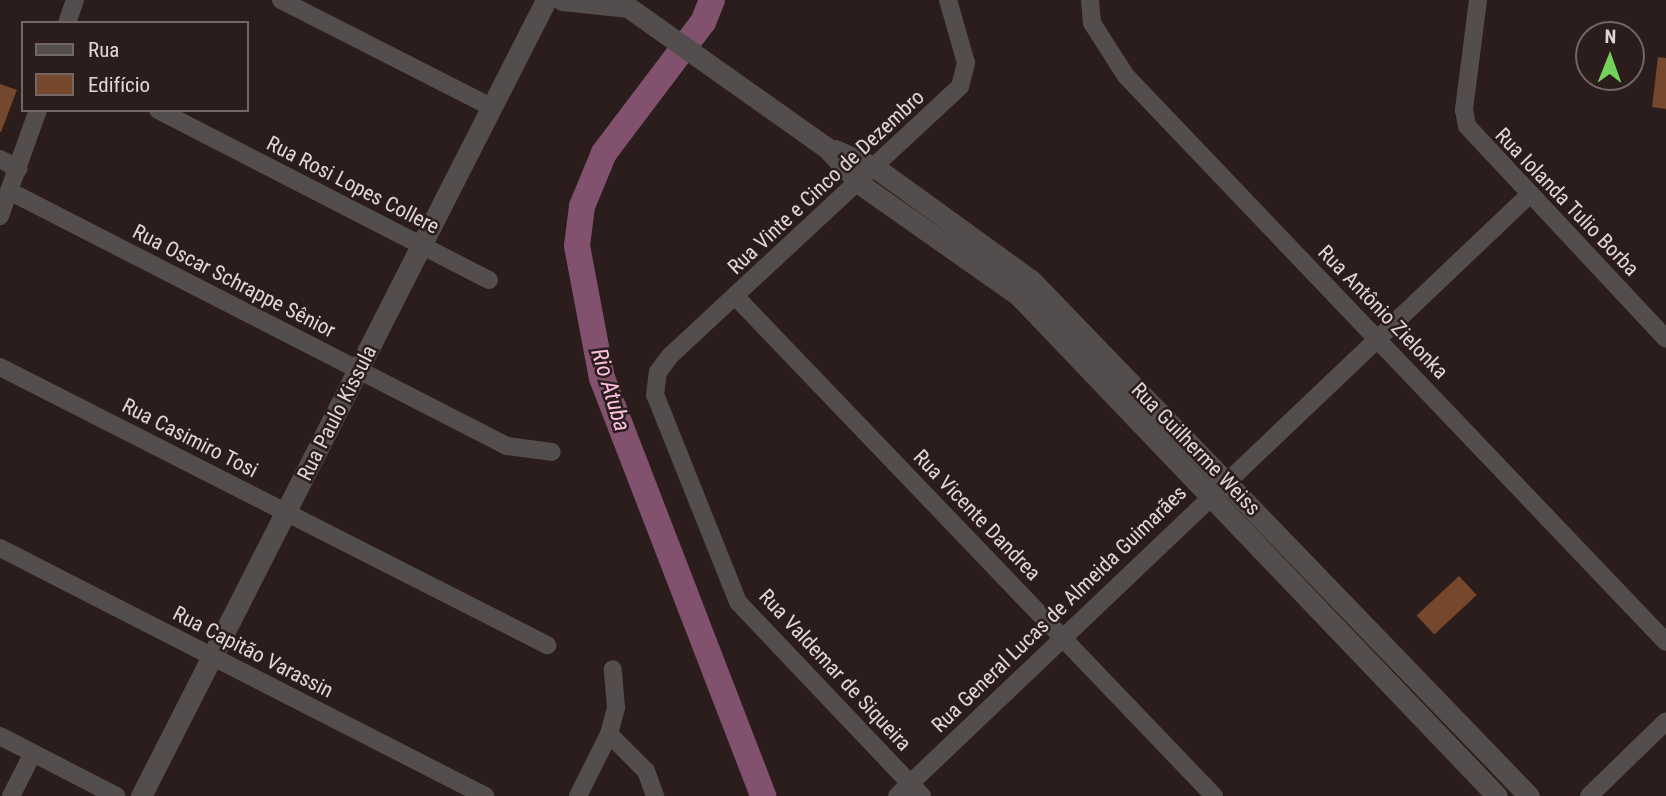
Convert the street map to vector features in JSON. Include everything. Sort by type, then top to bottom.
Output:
[{"type":"street","points":[[68,21],[75,0]]},
{"type":"street","points":[[281,0],[493,108]]},
{"type":"street","name":"Rua Paulo Kissula","points":[[141,796],[546,0]]},
{"type":"street","name":"Rua Vinte e Cinco de Dezembro","points":[[658,372],[860,184],[965,75],[948,0]]},
{"type":"street","name":"Rua Antônio Zielonka","points":[[1090,0],[1092,23],[1126,76],[1666,642]]},
{"type":"street","name":"Rua Iolanda Tulio Borba","points":[[1478,0],[1464,110],[1467,126],[1527,197],[1666,339]]},
{"type":"street","points":[[533,30],[575,1],[628,8]]},
{"type":"street","name":"Rua Guilherme Weiss","points":[[628,8],[826,147],[860,184],[1018,295],[1219,488],[1529,796]]},
{"type":"street","points":[[0,216],[11,192],[37,112]]},
{"type":"street","name":"Rua Rosi Lopes Collere","points":[[162,112],[489,280]]},
{"type":"street","name":"Rua Guilherme Weiss","points":[[826,147],[876,168],[1031,280],[1497,796]]},
{"type":"street","points":[[0,159],[19,169]]},
{"type":"street","name":"Rua Oscar Schrappe Sênior","points":[[11,192],[507,446],[552,452]]},
{"type":"street","name":"Rua General Lucas de Almeida Guimarães","points":[[897,796],[916,790],[1062,637],[1527,197]]},
{"type":"street","name":"Rua Vicente Dandrea","points":[[736,297],[1213,796]]},
{"type":"street","name":"Rua Casimiro Tosi","points":[[0,368],[547,645]]},
{"type":"street","name":"Rua Valdemar de Siqueira","points":[[658,372],[655,395],[738,602],[916,790]]},
{"type":"street","name":"Rua Capitão Varassin","points":[[0,548],[485,796]]},
{"type":"street","points":[[578,796],[609,734],[616,707],[613,669]]},
{"type":"street","points":[[1589,796],[1666,721]]},
{"type":"street","points":[[609,734],[646,771],[655,796]]},
{"type":"street","points":[[0,736],[116,796]]},
{"type":"street","points":[[11,796],[33,753]]},
{"type":"building","points":[[1658,57],[1666,58],[1666,109],[1652,107]]},
{"type":"building","points":[[0,84],[17,90],[1,132],[0,132]]},
{"type":"building","points":[[1459,576],[1477,595],[1434,635],[1417,616]]},
{"type":"waterway","name":"Rio Atuba","points":[[712,0],[703,22],[604,153],[582,206],[577,246],[602,378],[763,796]]}]
